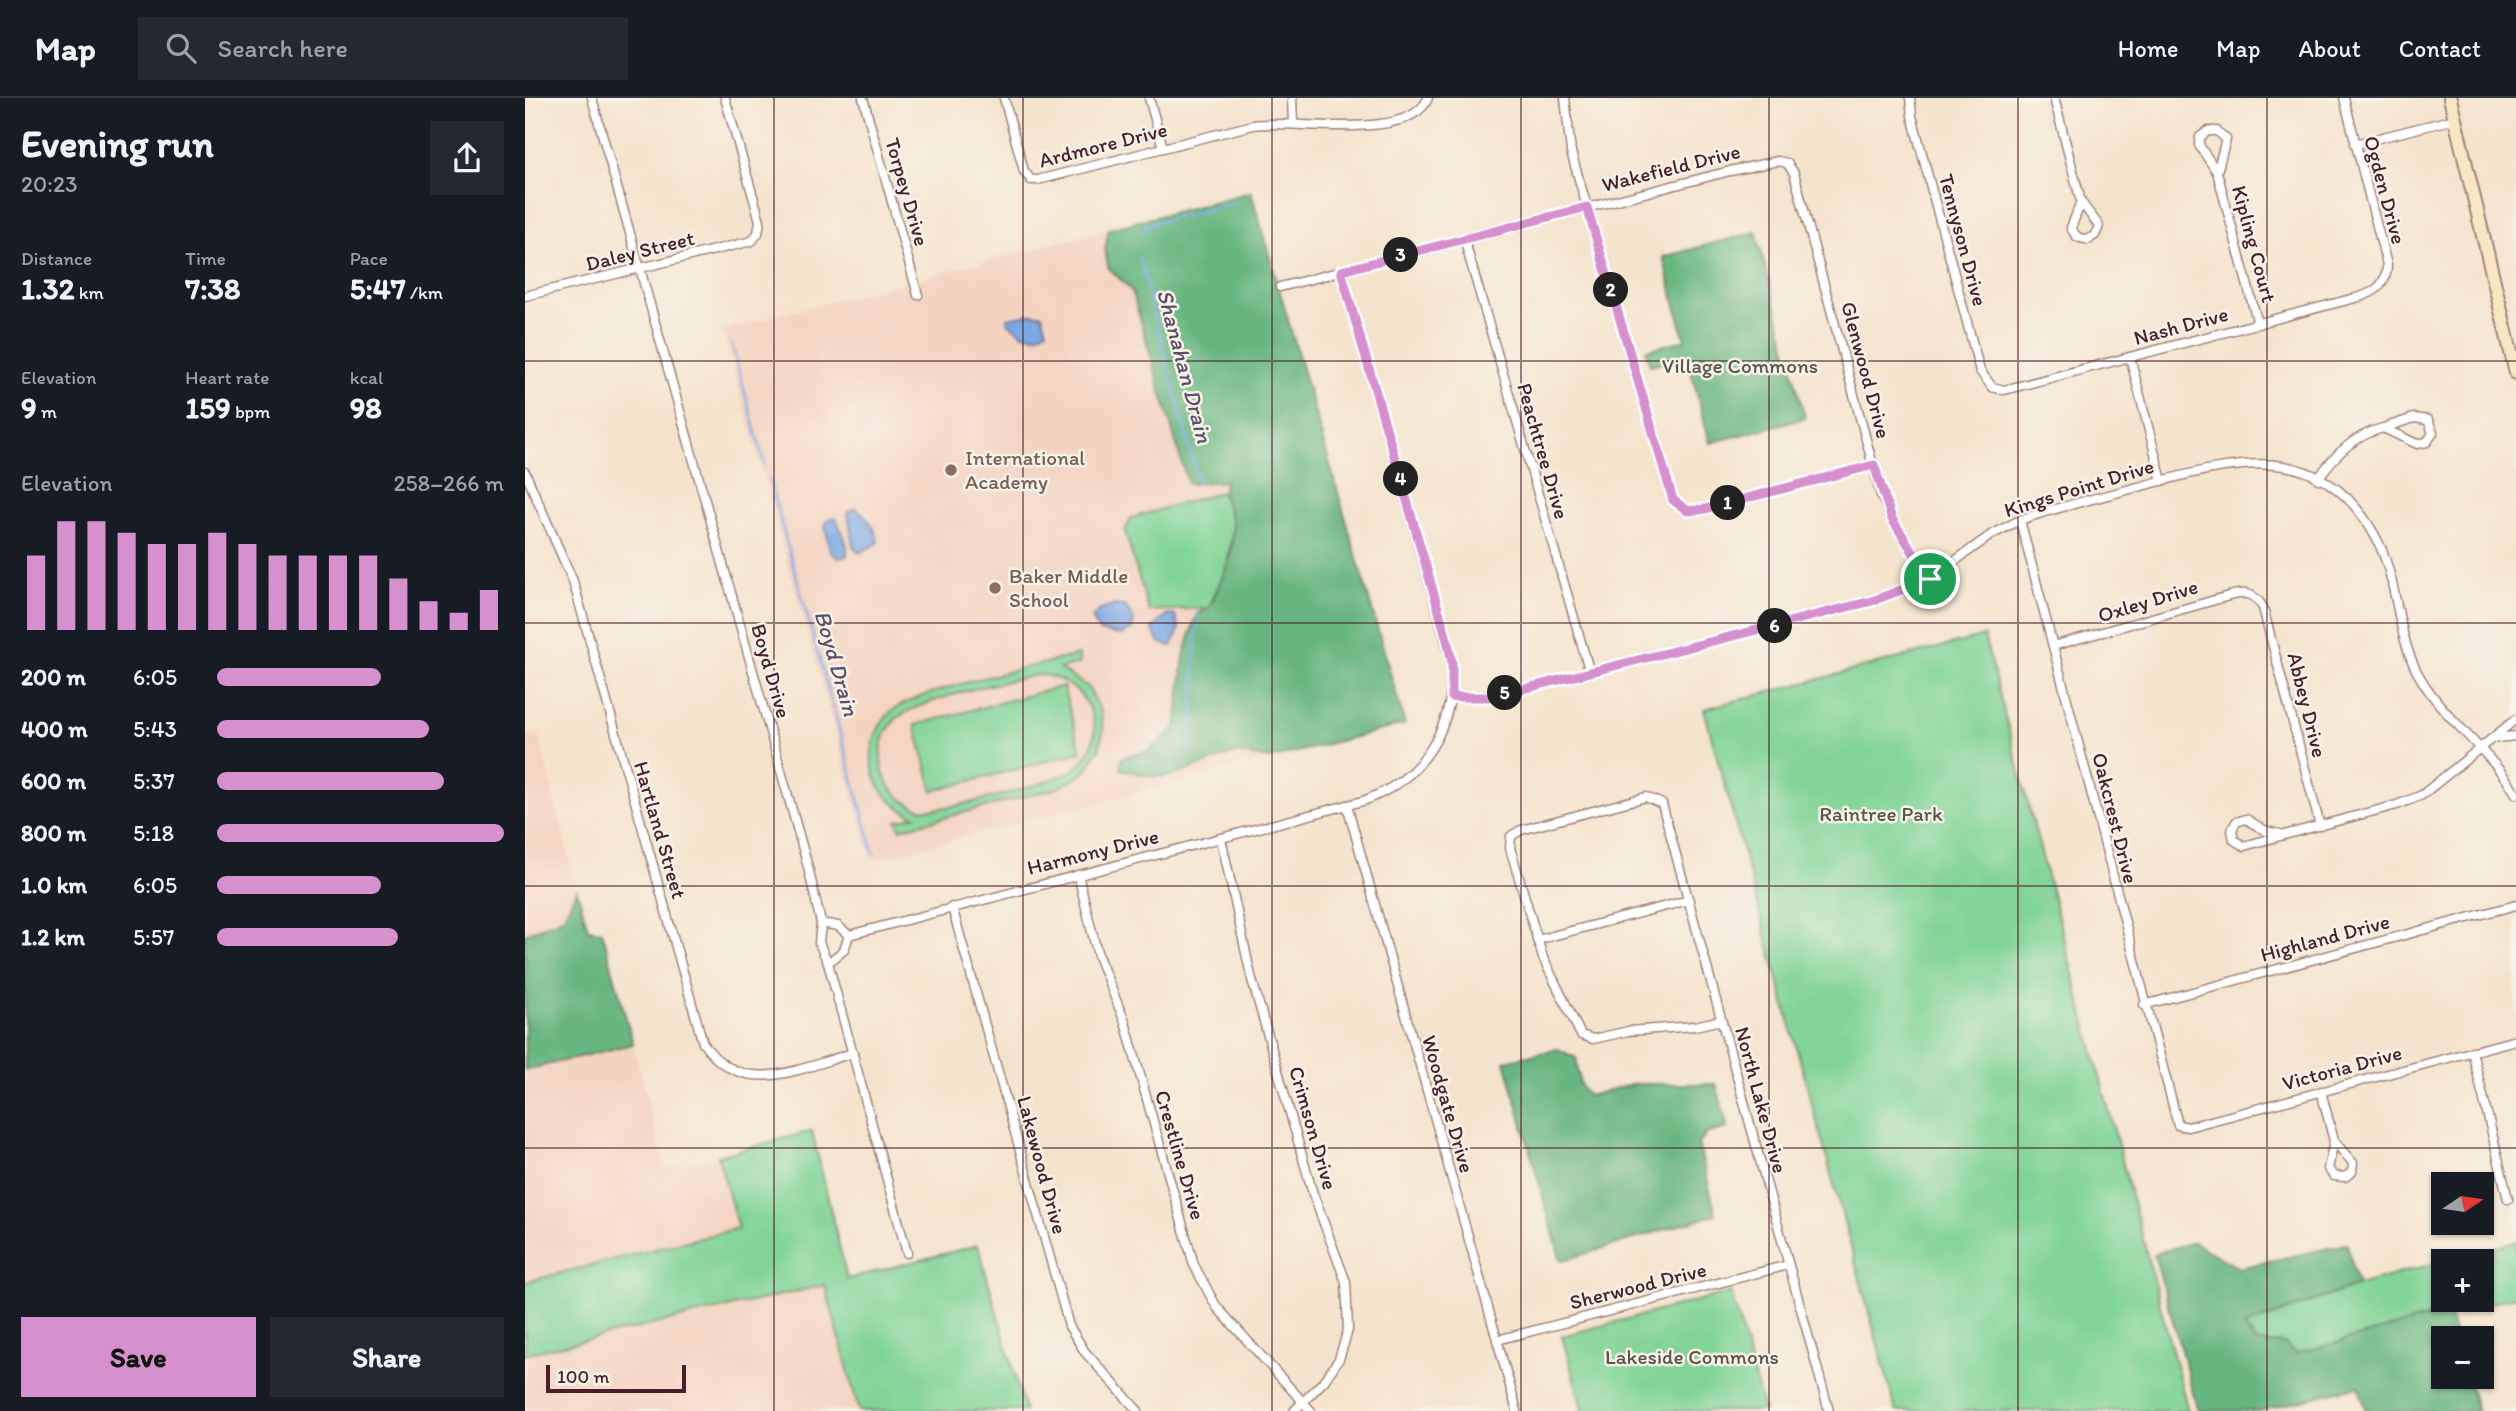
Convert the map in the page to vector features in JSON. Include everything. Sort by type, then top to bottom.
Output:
[{"type":"main road","points":[[2450,98],[2516,373]]},
{"type":"street","name":"Boyd Drive","points":[[591,98],[808,867],[821,923],[817,933],[819,943],[828,963],[907,1253]]},
{"type":"street","name":"Daley Street","points":[[525,296],[747,243],[758,233],[758,212],[725,98]]},
{"type":"street","name":"Torpey Drive","points":[[863,98],[918,295]]},
{"type":"street","name":"Ardmore Drive","points":[[1004,98],[1022,164],[1031,180],[1253,125],[1376,124],[1411,116],[1428,100]]},
{"type":"street","points":[[1149,98],[1163,148]]},
{"type":"street","points":[[1292,98],[1293,123]]},
{"type":"street","points":[[1565,98],[1568,142],[1668,490],[1679,506],[1688,511],[1874,465]]},
{"type":"street","name":"Tennyson Drive","points":[[1910,98],[1912,116],[1977,362],[1984,379],[1992,387]]},
{"type":"street","points":[[2054,98],[2081,202],[2098,222],[2098,231],[2088,240],[2077,237],[2071,228],[2081,202]]},
{"type":"street","name":"Ogden Drive","points":[[2344,98],[2386,265],[2385,279],[2378,289]]},
{"type":"street","points":[[2355,144],[2455,119]]},
{"type":"street","name":"Kipling Court","points":[[2217,173],[2227,143],[2221,133],[2213,130],[2203,134],[2199,145],[2217,173],[2258,324]]},
{"type":"street","name":"Wakefield Drive","points":[[1280,287],[1768,162],[1787,163]]},
{"type":"street","name":"Glenwood Drive","points":[[1787,163],[1794,173],[1874,465],[1892,519],[1930,579]]},
{"type":"street","name":"Peachtree Drive","points":[[1464,239],[1590,673]]},
{"type":"street","name":"Harmony Drive","points":[[849,935],[1381,794],[1411,774],[1439,738],[1452,697],[1452,663],[1448,643],[1341,271]]},
{"type":"street","name":"Nash Drive","points":[[1992,387],[2015,389],[2378,289]]},
{"type":"street","points":[[2130,357],[2162,481]]},
{"type":"street","points":[[2318,479],[2343,449],[2367,434],[2383,428],[2419,417],[2428,420],[2433,433],[2427,442],[2417,444],[2383,428]]},
{"type":"street","name":"Kings Point Drive","points":[[1452,697],[1488,697],[1872,601],[1930,579],[1991,535],[2020,520],[2227,464],[2256,462],[2289,467],[2318,479],[2344,496],[2369,525],[2385,557],[2408,649],[2418,673],[2432,694],[2516,794]]},
{"type":"street","name":"Hartland Street","points":[[525,472],[572,582],[703,1043],[726,1067],[759,1077],[853,1053]]},
{"type":"street","name":"Oakcrest Drive","points":[[2020,520],[2144,1005],[2178,1125]]},
{"type":"street","name":"Oxley Drive","points":[[2053,646],[2229,596],[2245,593],[2254,596]]},
{"type":"street","name":"Abbey Drive","points":[[2254,596],[2263,608],[2320,826]]},
{"type":"street","points":[[2284,835],[2266,831],[2246,819],[2236,822],[2232,830],[2234,840],[2244,846],[2412,800],[2444,779],[2516,719]]},
{"type":"street","points":[[2496,737],[2516,736]]},
{"type":"street","name":"North Lake Drive","points":[[1537,940],[1510,848],[1511,836],[1521,830],[1646,797],[1658,799],[1664,810],[1829,1411]]},
{"type":"street","name":"Woodgate Drive","points":[[1347,805],[1517,1411]]},
{"type":"street","name":"Crimson Drive","points":[[1220,838],[1258,1002],[1313,1194],[1346,1282],[1348,1330],[1339,1359],[1304,1403],[1294,1411]]},
{"type":"street","name":"Crestline Drive","points":[[1078,875],[1098,956],[1125,1022],[1194,1265],[1216,1306],[1311,1411]]},
{"type":"street","points":[[1689,901],[1537,940],[1543,958],[1581,1035],[1593,1039],[1629,1031],[1685,1027],[1721,1020]]},
{"type":"street","name":"Highland Drive","points":[[2144,1005],[2516,905]]},
{"type":"street","name":"Lakewood Drive","points":[[952,906],[1069,1326],[1085,1352],[1138,1411]]},
{"type":"street","points":[[821,923],[838,926],[849,935],[844,950],[828,963]]},
{"type":"street","name":"Victoria Drive","points":[[2178,1125],[2188,1127],[2516,1040]]},
{"type":"street","points":[[2472,1051],[2508,1199]]},
{"type":"street","points":[[2321,1091],[2334,1141]]},
{"type":"street","name":"Sherwood Drive","points":[[1497,1340],[1788,1265]]},
{"type":"shaded area","points":[[1251,192],[1405,724],[871,861],[722,330]]},
{"type":"shaded area","points":[[538,733],[577,890],[563,918],[525,934],[525,735]]},
{"type":"shaded area","points":[[633,1044],[665,1169],[718,1156],[738,1228],[525,1282],[525,1070]]},
{"type":"shaded area","points":[[825,1285],[859,1411],[525,1411],[525,1354]]},
{"type":"green space","points":[[1251,192],[1405,724],[1270,759],[1236,753],[1171,776],[1153,777],[1121,769],[1121,758],[1148,751],[1176,728],[1184,656],[1197,613],[1209,608],[1227,567],[1232,545],[1232,523],[1224,497],[1225,481],[1188,484],[1132,291],[1108,267],[1105,250],[1109,229]]},
{"type":"green space","name":"Village Commons","points":[[1756,232],[1805,418],[1710,443],[1687,356],[1650,365],[1646,350],[1685,340],[1663,257]]},
{"type":"green space","points":[[1221,492],[1233,524],[1227,566],[1209,608],[1149,611],[1125,531],[1131,518]]},
{"type":"green space","name":"Raintree Park","points":[[1984,636],[2188,1411],[1896,1411],[1704,709]]},
{"type":"green space","points":[[1078,655],[1080,663],[1060,669],[1088,687],[1101,712],[1103,731],[1099,750],[1083,774],[1058,788],[900,829],[897,821],[915,816],[899,808],[886,796],[877,781],[872,764],[876,735],[882,722],[892,711],[905,703],[951,687]],"holes":[[[1037,675],[1054,678],[1081,695],[1094,724],[1094,739],[1088,754],[1076,768],[1026,788],[934,809],[911,805],[889,785],[881,764],[881,749],[886,733],[895,720],[921,705],[984,687]]]},
{"type":"green space","points":[[1063,686],[1081,752],[933,791],[915,725]]},
{"type":"green space","points":[[577,890],[588,929],[602,931],[633,1044],[525,1070],[525,934],[563,918]]},
{"type":"green space","points":[[1558,1049],[1576,1058],[1580,1084],[1588,1096],[1634,1084],[1716,1084],[1728,1128],[1708,1133],[1698,1143],[1716,1214],[1561,1261],[1505,1061]]},
{"type":"green space","points":[[812,1131],[847,1279],[978,1245],[1025,1411],[859,1411],[825,1285],[525,1354],[525,1282],[738,1228],[718,1156]]},
{"type":"green space","points":[[2516,1241],[2516,1296],[2494,1302],[2494,1249],[2487,1249]]},
{"type":"green space","points":[[2193,1242],[2239,1268],[2347,1244],[2358,1285],[2244,1326],[2256,1342],[2285,1344],[2295,1354],[2448,1312],[2452,1326],[2431,1326],[2431,1389],[2471,1389],[2477,1411],[2366,1411],[2359,1386],[2259,1411],[2198,1411],[2154,1254]]},
{"type":"green space","points":[[2431,1265],[2431,1312],[2455,1312],[2295,1354],[2285,1344],[2256,1343],[2244,1326],[2358,1285]]},
{"type":"green space","name":"Lakeside Commons","points":[[1731,1292],[1764,1411],[1583,1411],[1562,1336]]},
{"type":"water","points":[[1042,314],[1047,330],[1037,336],[1023,334],[1008,323],[1007,318]]},
{"type":"water","points":[[855,508],[871,523],[878,543],[859,553],[853,546],[848,512]]},
{"type":"water","points":[[830,518],[836,518],[847,545],[847,556],[838,558],[830,551],[825,525]]},
{"type":"water","points":[[1115,605],[1126,607],[1134,620],[1132,630],[1120,635],[1099,631],[1092,618],[1100,610]]},
{"type":"water","points":[[1175,615],[1179,629],[1172,646],[1160,643],[1152,629],[1165,616]]},
{"type":"waterway","name":"Shanahan Drain","points":[[1143,233],[1147,225],[1236,202]]},
{"type":"waterway","name":"Shanahan Drain","points":[[1139,256],[1199,484]]},
{"type":"waterway","name":"Boyd Drain","points":[[731,342],[765,465]]},
{"type":"waterway","name":"Boyd Drain","points":[[769,479],[874,854]]},
{"type":"waterway","name":"Shanahan Drain","points":[[1192,755],[1197,613]]},
{"type":"place","name":"International Academy","points":[[951,470]]},
{"type":"place","name":"Baker Middle School","points":[[995,588]]},
{"type":"route","points":[[1587,207],[1673,500],[1688,511],[1705,509],[1874,465],[1881,495],[1892,519],[1930,579],[1872,601],[1531,687],[1488,697],[1452,697],[1452,663],[1448,643],[1341,271],[1587,207]]}]
